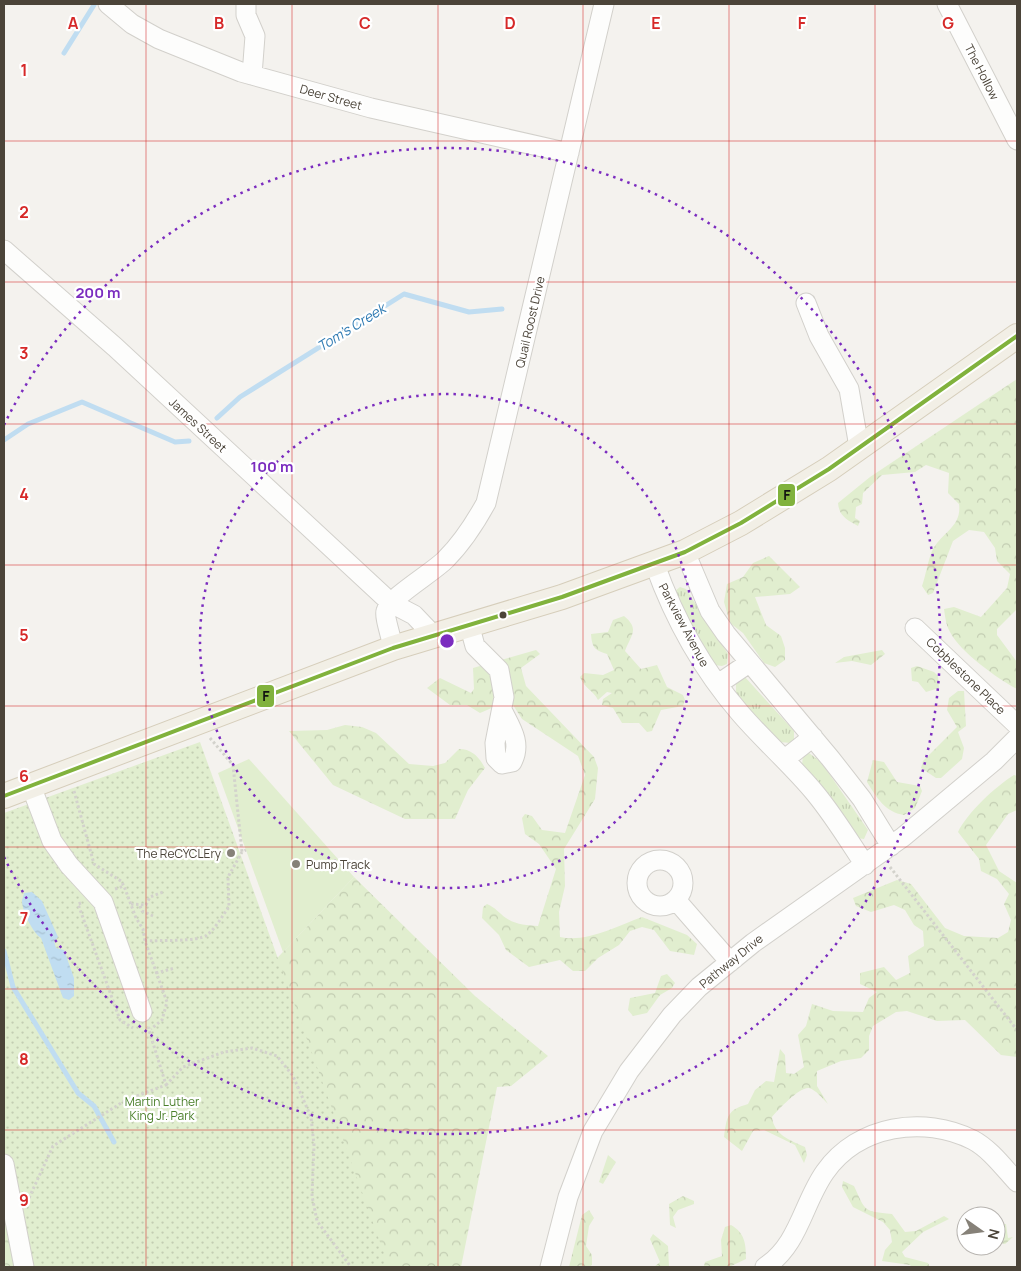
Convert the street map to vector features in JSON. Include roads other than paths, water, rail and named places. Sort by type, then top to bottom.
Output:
[{"type":"main road","points":[[4,796],[393,648],[562,596],[655,565],[685,552],[783,498],[1017,336]]},
{"type":"street","name":"Deer Street","points":[[108,4],[132,24],[159,39],[252,75],[371,108],[569,154]]},
{"type":"street","points":[[246,4],[246,15],[255,36],[252,75]]},
{"type":"street","name":"Quail Roost Drive","points":[[391,603],[446,560],[475,524],[486,503],[604,4]]},
{"type":"street","name":"The Hollow","points":[[947,4],[1017,140]]},
{"type":"street","name":"James Street","points":[[4,250],[115,347],[391,603],[414,615],[434,636]]},
{"type":"street","points":[[806,303],[819,336],[849,390],[859,447]]},
{"type":"street","points":[[685,552],[710,611],[748,663],[813,737],[862,799],[891,846]]},
{"type":"street","name":"Parkview Avenue","points":[[655,565],[680,622],[718,684],[740,714],[785,759],[830,811],[865,865]]},
{"type":"street","points":[[391,603],[386,617],[391,632],[393,648]]},
{"type":"street","points":[[469,624],[475,646],[499,670],[504,697],[502,710]]},
{"type":"street","name":"Cobblestone Place","points":[[915,628],[1017,725]]},
{"type":"street","points":[[718,684],[748,663]]},
{"type":"street","points":[[785,759],[813,737]]},
{"type":"street","name":"Pathway Drive","points":[[550,1267],[580,1162],[609,1103],[629,1071],[672,1015],[699,987],[792,914],[891,846],[994,761],[1017,738]]},
{"type":"street","points":[[31,786],[52,841],[70,865],[103,902],[142,1012]]},
{"type":"street","points":[[676,900],[730,962]]},
{"type":"street","points":[[765,1267],[792,1242],[812,1192],[826,1170],[842,1153],[865,1138],[892,1128],[932,1126],[954,1132],[975,1141],[1000,1162],[1017,1182]]},
{"type":"street","points":[[4,1164],[24,1267]]},
{"type":"water","points":[[32,892],[42,901],[58,937],[54,941],[56,948],[64,950],[74,978],[74,996],[69,1000],[63,998],[41,938],[31,927],[26,916],[22,901],[24,893]]},
{"type":"waterway","points":[[64,53],[94,5]]},
{"type":"waterway","name":"Tom's Creek","points":[[217,418],[240,397],[404,294],[469,312],[502,309]]},
{"type":"waterway","name":"Tom's Creek","points":[[4,440],[28,424],[82,402],[175,442],[189,441]]},
{"type":"waterway","points":[[4,951],[13,987],[78,1093],[94,1106],[114,1142]]},
{"type":"place","name":"The ReCYCLEry","points":[[231,853]]},
{"type":"place","name":"Pump Track","points":[[296,864]]},
{"type":"park label","name":"Martin Luther King Jr. Park","points":[[162,1108]]}]
